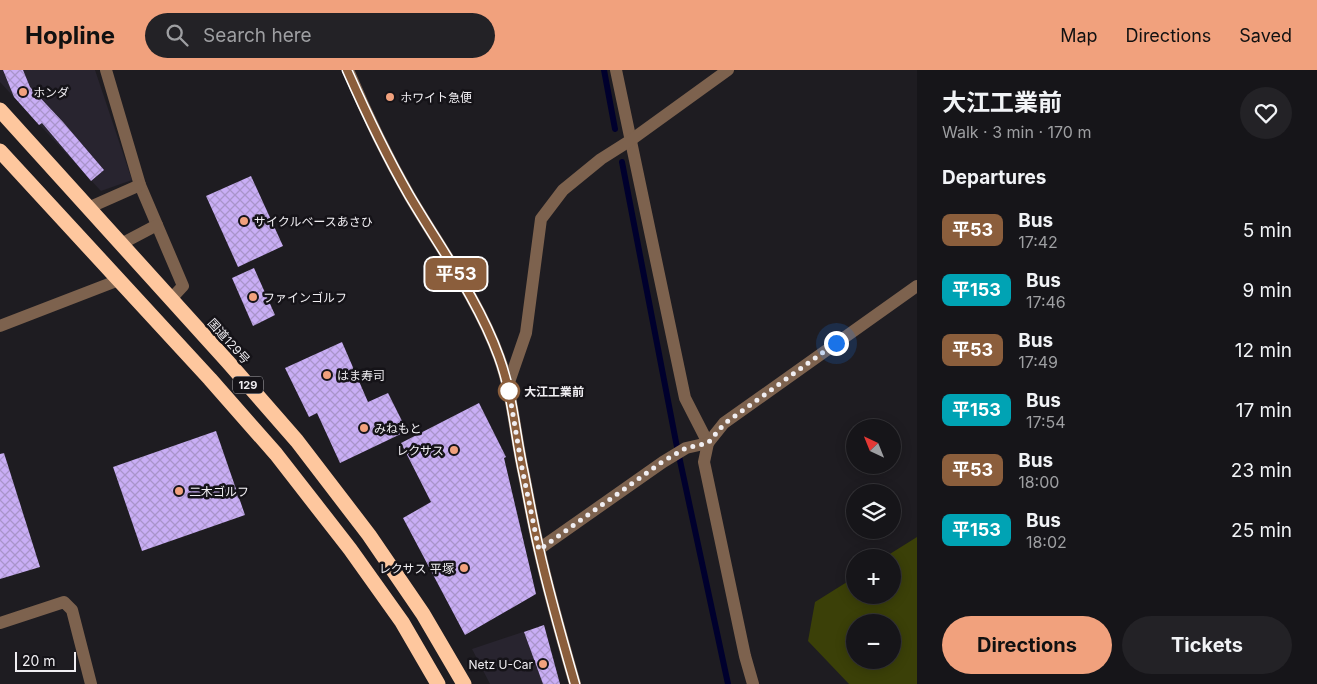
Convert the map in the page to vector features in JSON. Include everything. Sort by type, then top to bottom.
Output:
[{"type":"highway","name":"国道129号","points":[[0,110],[297,441],[369,535],[423,614],[464,684]]},
{"type":"highway","name":"129","points":[[0,151],[210,379],[281,461],[361,563],[402,622],[438,684]]},
{"type":"street","points":[[106,70],[140,185],[183,286],[171,299]]},
{"type":"street","points":[[348,70],[367,115],[391,162],[470,297],[488,330],[499,357],[508,385],[522,468],[539,550],[575,684]]},
{"type":"street","points":[[616,70],[685,398],[708,443]]},
{"type":"street","points":[[508,385],[526,333],[542,219],[563,190],[602,159],[728,70]]},
{"type":"street","points":[[88,208],[140,185]]},
{"type":"street","points":[[121,244],[157,225]]},
{"type":"street","points":[[0,326],[119,280]]},
{"type":"street","points":[[753,684],[745,656],[704,462],[708,443],[724,424],[917,286]]},
{"type":"street","points":[[539,550],[662,462],[686,448],[708,443]]},
{"type":"street","points":[[0,624],[64,602],[72,610],[91,684]]},
{"type":"shaded area","points":[[0,70],[95,70],[132,180],[101,191],[0,82]]},
{"type":"shaded area","points":[[544,625],[559,684],[490,684],[472,649]]},
{"type":"green space","points":[[917,537],[917,684],[849,684],[808,641],[815,602],[846,583],[846,604],[901,604],[901,549],[898,549]]},
{"type":"building","points":[[3,70],[23,70],[30,87],[104,170],[91,181],[42,123],[39,125],[14,97]]},
{"type":"building","name":"サイクルベースあさひ","points":[[251,176],[283,246],[238,267],[206,196]]},
{"type":"building","name":"ファインゴルフ","points":[[254,268],[275,315],[253,326],[232,278]]},
{"type":"building","points":[[342,342],[368,402],[388,393],[407,431],[340,463],[317,413],[309,417],[285,368]]},
{"type":"building","points":[[479,403],[506,457],[504,458],[536,594],[465,635],[403,518],[431,502],[401,443]]},
{"type":"building","name":"二木ゴルフ","points":[[216,431],[245,515],[142,551],[113,467]]},
{"type":"building","points":[[4,453],[40,567],[0,579],[0,454]]},
{"type":"building","points":[[544,625],[560,684],[543,684],[524,632]]},
{"type":"waterway","points":[[604,70],[615,129]]},
{"type":"waterway","points":[[622,162],[676,442],[728,684]]},
{"type":"bus line","name":"平53","points":[[347,70],[386,154],[470,297],[488,330],[499,357],[508,385],[522,468],[539,550],[575,684]]},
{"type":"place","name":"ホンダ","points":[[23,92]]},
{"type":"place","name":"ホワイト急便","points":[[390,97]]},
{"type":"place","name":"サイクルベースあさひ","points":[[244,221]]},
{"type":"place","name":"ファインゴルフ","points":[[253,297]]},
{"type":"place","name":"はま寿司","points":[[327,375]]},
{"type":"place","name":"大江工業前","points":[[509,391]]},
{"type":"place","name":"みねもと","points":[[364,428]]},
{"type":"place","name":"レクサス","points":[[454,450]]},
{"type":"place","name":"二木ゴルフ","points":[[179,491]]},
{"type":"place","name":"レクサス 平塚","points":[[464,568]]},
{"type":"place","name":"Netz U-Car","points":[[543,664]]},
{"type":"route","points":[[509,391],[508,385],[522,468],[539,550],[662,462],[686,448],[708,443],[724,424],[836,343]]}]
